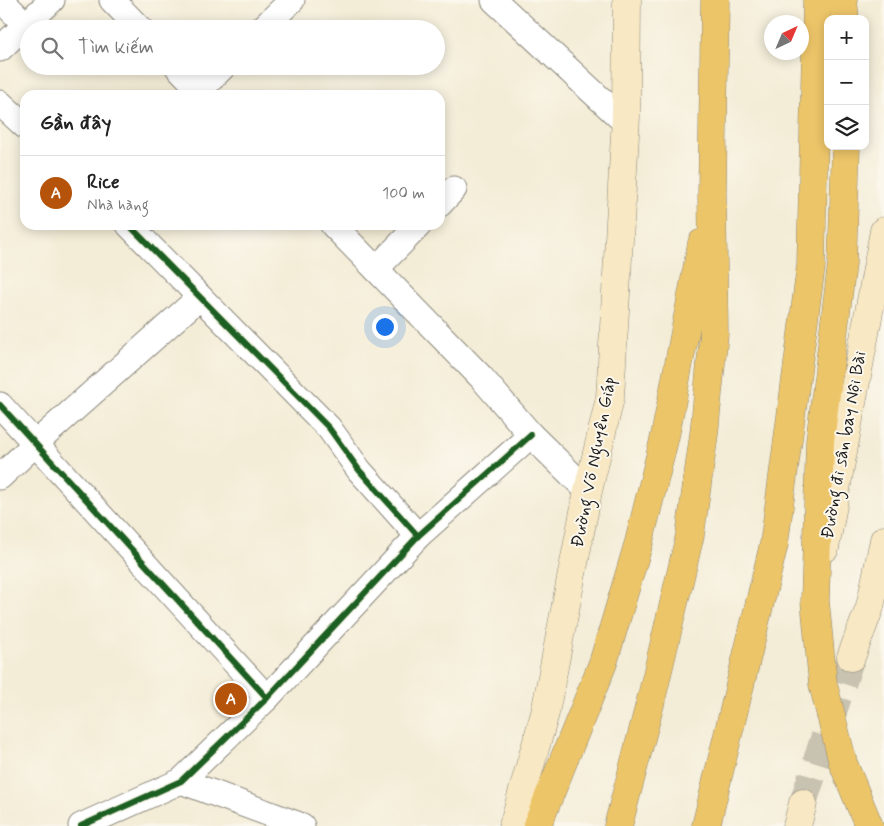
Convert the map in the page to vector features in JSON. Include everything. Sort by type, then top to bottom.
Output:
[{"type":"highway","points":[[618,826],[651,700],[691,526],[704,434],[714,333],[712,193],[715,0]]},
{"type":"highway","points":[[706,826],[774,544],[811,266],[817,0]]},
{"type":"highway","points":[[843,0],[845,15]]},
{"type":"highway","points":[[846,150],[842,264],[820,441],[815,601],[823,684],[843,763],[869,826]]},
{"type":"highway","points":[[537,826],[603,663],[639,542],[665,436],[712,193]]},
{"type":"main road","name":"Đường Võ Nguyên Giáp","points":[[513,826],[545,713],[588,491],[610,398],[626,124],[627,0]]},
{"type":"main road","name":"Đường đi sân bay Nội Bài","points":[[815,601],[884,230]]},
{"type":"main road","points":[[851,658],[870,607],[884,540]]},
{"type":"street","points":[[0,0],[21,20]]},
{"type":"street","points":[[31,20],[52,0]]},
{"type":"street","points":[[112,0],[131,20]]},
{"type":"street","points":[[271,20],[292,0]]},
{"type":"street","points":[[494,0],[626,124]]},
{"type":"street","points":[[0,49],[20,31]]},
{"type":"street","points":[[186,75],[201,90]]},
{"type":"street","points":[[205,90],[217,75]]},
{"type":"street","points":[[0,103],[20,121]]},
{"type":"street","points":[[134,230],[329,428],[359,470],[418,536]]},
{"type":"street","points":[[338,230],[481,376],[530,435],[588,491]]},
{"type":"street","points":[[376,269],[414,230]]},
{"type":"street","points":[[0,478],[35,444],[200,297]]},
{"type":"street","points":[[0,405],[267,698]]},
{"type":"street","points":[[81,826],[181,781],[267,698],[418,536],[530,435]]},
{"type":"street","points":[[181,781],[302,826]]},
{"type":"tunnel","points":[[803,803],[851,657]]},
{"type":"cycle path","points":[[134,230],[329,428],[359,470],[418,536]]},
{"type":"cycle path","points":[[0,405],[267,698]]},
{"type":"cycle path","points":[[81,826],[181,781],[267,698],[418,536],[531,435]]},
{"type":"place","name":"Rice","points":[[231,699]]}]
